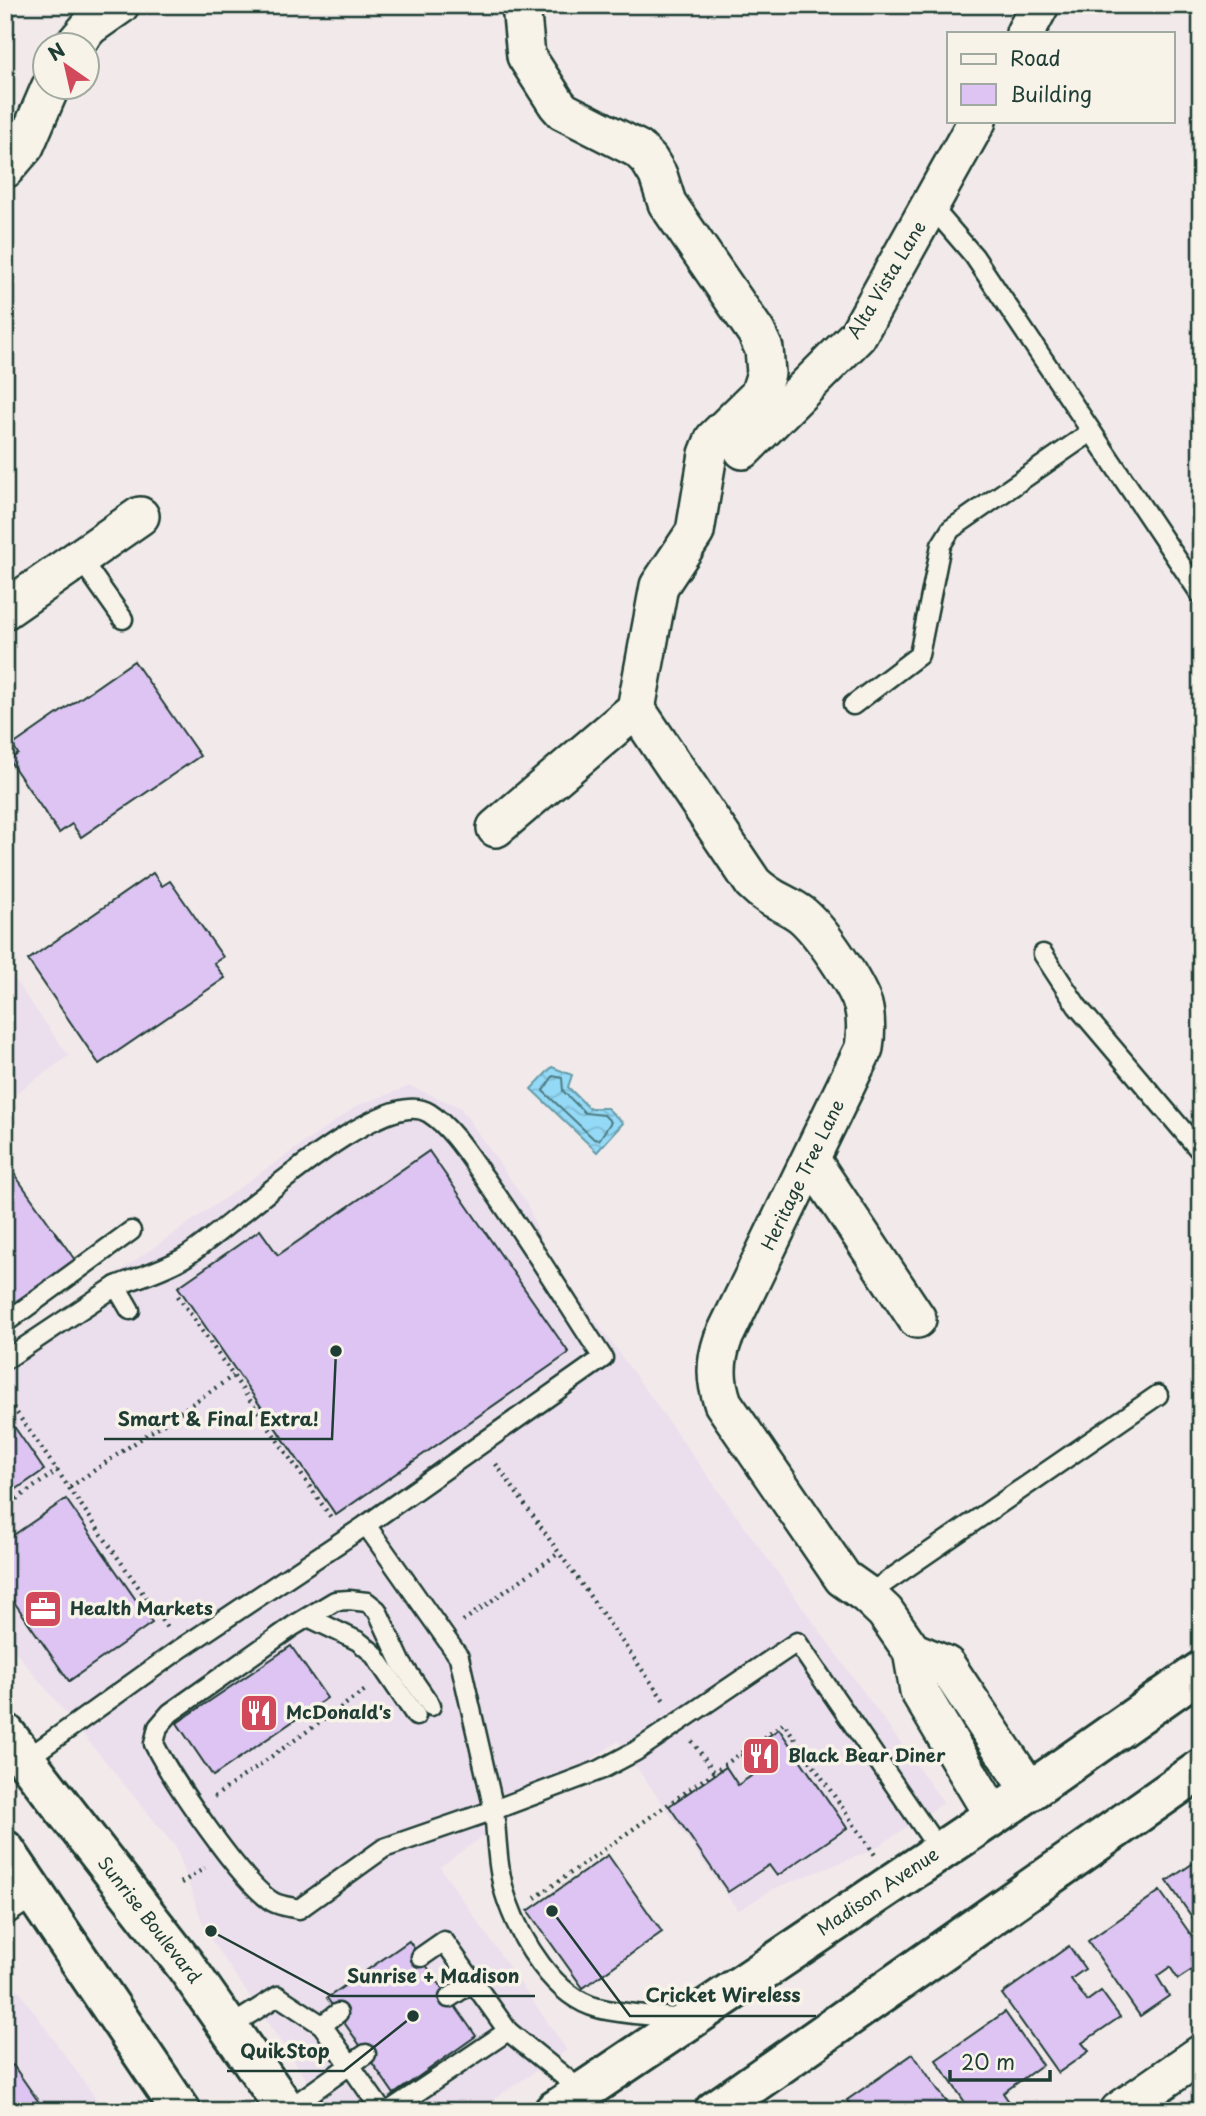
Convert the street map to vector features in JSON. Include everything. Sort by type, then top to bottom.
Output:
[{"type":"main road","name":"Madison Avenue","points":[[568,2101],[1030,1791],[1201,1671]]},
{"type":"main road","name":"Sunrise Boulevard","points":[[15,1746],[229,2027],[287,2110]]},
{"type":"main road","points":[[714,2111],[1201,1769]]},
{"type":"main road","points":[[5,1850],[21,1905],[181,2111]]},
{"type":"street","points":[[85,32],[121,5]]},
{"type":"street","points":[[496,828],[636,709],[659,586],[695,532],[708,454],[714,439],[759,394],[766,373],[764,349],[756,332],[667,203],[658,175],[649,160],[638,149],[564,111],[556,103],[526,56],[521,5]]},
{"type":"street","points":[[1026,32],[1040,5]]},
{"type":"street","points":[[5,169],[25,146],[44,102]]},
{"type":"street","name":"Alta Vista Lane","points":[[743,450],[857,336],[976,122]]},
{"type":"street","points":[[5,610],[140,516]]},
{"type":"street","name":"Heritage Tree Lane","points":[[636,709],[753,883],[768,898],[810,922],[863,1005],[866,1027],[864,1048],[723,1339],[716,1358],[716,1384],[723,1402],[843,1578],[885,1612],[912,1651],[919,1691],[993,1815]]},
{"type":"street","points":[[811,1160],[917,1319]]},
{"type":"street","points":[[912,1651],[946,1665],[1030,1791]]},
{"type":"street","points":[[1119,2111],[1201,2054]]},
{"type":"lane","points":[[931,206],[974,256],[1201,595]]},
{"type":"lane","points":[[853,705],[919,655],[941,545],[951,529],[1091,432]]},
{"type":"lane","points":[[80,558],[123,619]]},
{"type":"lane","points":[[1043,954],[1077,1006],[1188,1140],[1201,1152]]},
{"type":"lane","points":[[5,1360],[116,1286],[184,1258],[325,1148],[379,1118],[403,1109],[427,1112],[466,1152],[501,1200],[604,1358],[366,1525],[180,1649],[15,1746]]},
{"type":"lane","points":[[5,1323],[131,1231]]},
{"type":"lane","points":[[116,1286],[130,1310]]},
{"type":"lane","points":[[867,1595],[1157,1395]]},
{"type":"lane","points":[[366,1525],[459,1657],[494,1810],[507,1899],[521,1930],[544,1967],[569,1995],[597,2008],[687,2020]]},
{"type":"lane","points":[[310,1618],[358,1641],[373,1653],[423,1711],[377,1610],[367,1602],[335,1601],[293,1626],[192,1698],[158,1727],[154,1744],[225,1850],[273,1902],[299,1909],[384,1848],[600,1770],[678,1722],[797,1642],[939,1850]]},
{"type":"lane","points":[[421,1957],[444,1941],[508,2031],[568,2101]]},
{"type":"lane","points":[[449,1998],[473,1982]]},
{"type":"lane","points":[[229,2027],[278,1996],[322,2025],[382,2111]]},
{"type":"lane","points":[[322,2025],[338,2013]]},
{"type":"lane","points":[[389,2111],[508,2031]]},
{"type":"lane","points":[[287,2110],[366,2054]]},
{"type":"path","points":[[178,1296],[331,1519],[343,1512]]},
{"type":"path","points":[[70,1486],[233,1376]]},
{"type":"path","points":[[5,1396],[168,1629]]},
{"type":"path","points":[[482,1444],[714,1772]]},
{"type":"path","points":[[5,1507],[58,1470]]},
{"type":"path","points":[[444,1634],[559,1553]]},
{"type":"path","points":[[196,1809],[388,1673]]},
{"type":"path","points":[[536,1898],[783,1723],[876,1857]]},
{"type":"path","points":[[181,1883],[208,1866],[200,1855]]},
{"type":"shaded area","points":[[5,966],[69,1056],[5,1101]]},
{"type":"shaded area","points":[[410,1086],[460,1107],[527,1203],[545,1250],[944,1803],[871,1851],[773,1889],[738,1911],[618,1741],[440,1867],[567,2050],[477,2111],[328,2111],[206,1933],[176,1848],[5,1639],[5,1351],[358,1105]]},
{"type":"shaded area","points":[[5,1971],[105,2111],[5,2111]]},
{"type":"water","points":[[552,1067],[572,1075],[568,1087],[589,1108],[607,1108],[623,1123],[597,1152],[531,1089]]},
{"type":"building","points":[[134,661],[200,756],[81,837],[72,824],[59,833],[9,760],[18,754],[13,745]]},
{"type":"building","points":[[153,873],[162,886],[170,881],[223,957],[214,963],[225,978],[99,1064],[28,960]]},
{"type":"building","points":[[429,1151],[569,1353],[336,1515],[178,1287],[260,1230],[278,1255]]},
{"type":"building","points":[[5,1161],[75,1260],[5,1309]]},
{"type":"building","points":[[11,1422],[44,1470],[5,1497],[5,1425]]},
{"type":"building","points":[[66,1499],[152,1623],[69,1681],[5,1589],[5,1541]]},
{"type":"building","points":[[291,1646],[327,1698],[213,1776],[177,1723]]},
{"type":"building","points":[[779,1729],[847,1828],[777,1876],[769,1865],[728,1892],[669,1806],[726,1767],[738,1785],[754,1774],[741,1755]]},
{"type":"building","points":[[608,1855],[662,1932],[583,1988],[528,1911]]},
{"type":"building","points":[[1201,1858],[1201,1930],[1167,1881]]},
{"type":"building","points":[[1160,1891],[1201,1949],[1201,1964],[1178,1979],[1170,1967],[1157,1976],[1169,1996],[1140,2016],[1088,1941]]},
{"type":"building","points":[[409,1941],[476,2036],[394,2094],[327,1998]]},
{"type":"building","points":[[1069,1946],[1085,1969],[1071,1979],[1087,2001],[1101,1991],[1120,2017],[1082,2043],[1089,2051],[1058,2073],[1002,1994]]},
{"type":"building","points":[[1005,2012],[1042,2065],[1003,2093],[1010,2103],[999,2111],[971,2111],[936,2060]]},
{"type":"building","points":[[913,2054],[953,2111],[855,2111],[847,2100]]},
{"type":"building","points":[[13,2065],[45,2111],[5,2111],[5,2070]]},
{"type":"place","name":"Smart & Final Extra!","points":[[336,1351]]},
{"type":"place","name":"Health Markets","points":[[43,1609]]},
{"type":"place","name":"McDonald's","points":[[259,1713]]},
{"type":"place","name":"Black Bear Diner","points":[[761,1756]]},
{"type":"place","name":"Cricket Wireless","points":[[552,1911]]},
{"type":"place","name":"Sunrise + Madison","points":[[211,1931]]},
{"type":"place","name":"QuikStop","points":[[413,2016]]}]
